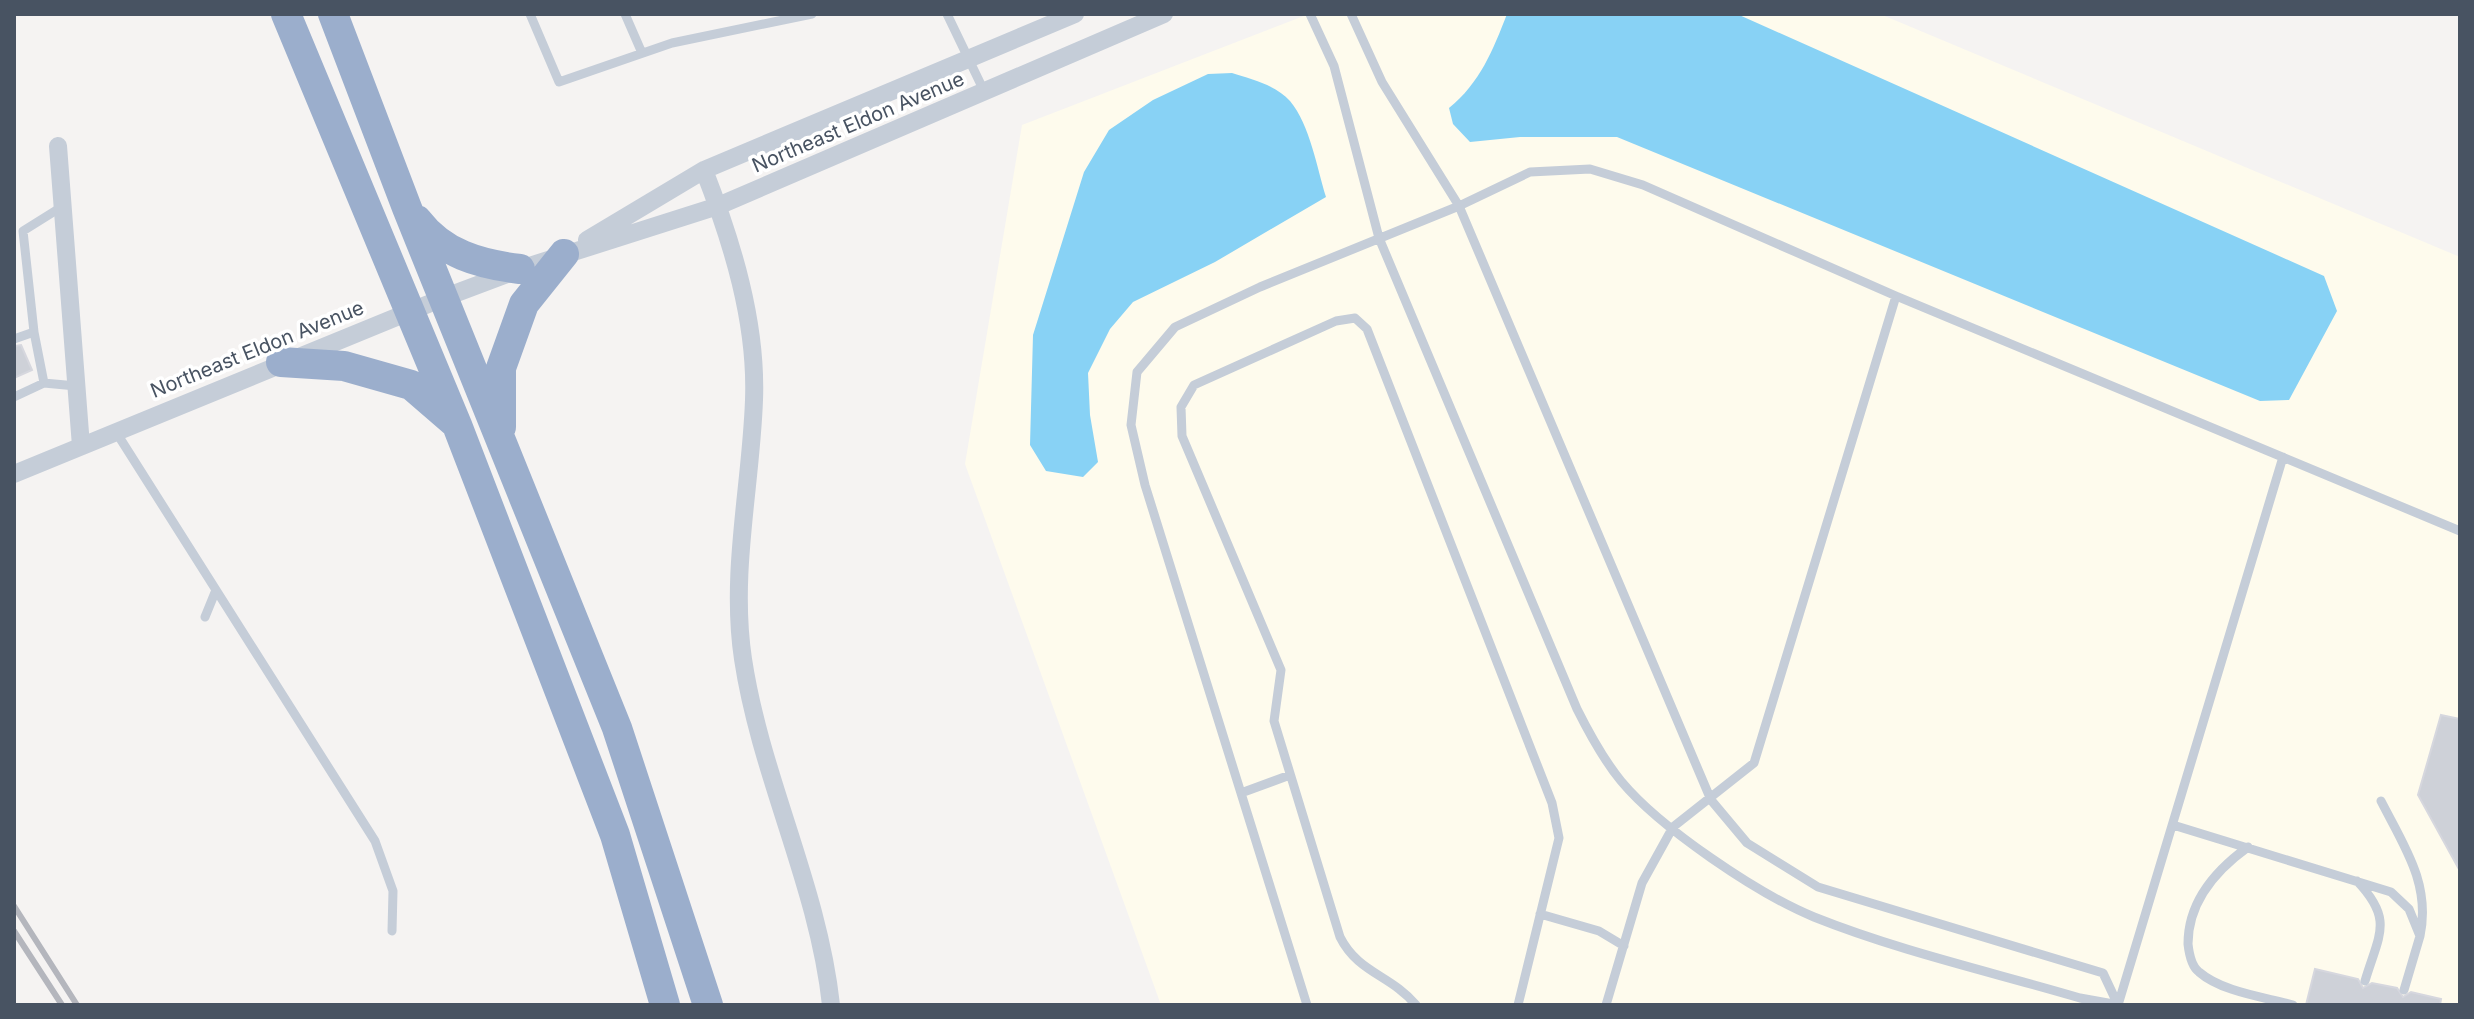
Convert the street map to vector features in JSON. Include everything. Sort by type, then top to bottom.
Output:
[{"type":"highway","points":[[286,14],[411,310],[615,835],[665,1005]]},
{"type":"highway","points":[[333,14],[407,208],[617,728],[708,1005]]},
{"type":"highway","points":[[407,208],[429,236],[444,247],[484,264],[520,269]]},
{"type":"highway","points":[[501,441],[501,368],[524,304],[564,254]]},
{"type":"highway","points":[[281,362],[344,366],[411,385],[457,425]]},
{"type":"street","name":"Northeast Eldon Avenue","points":[[564,254],[704,170],[1075,14]]},
{"type":"street","name":"Northeast Eldon Avenue","points":[[14,474],[411,310],[564,254],[718,206],[1164,14]]},
{"type":"street","points":[[58,146],[81,446]]},
{"type":"street","points":[[704,170],[718,206],[748,311],[754,397],[738,583],[742,657],[758,736],[808,887],[831,1005]]},
{"type":"lane","points":[[530,14],[559,82],[642,53],[812,14]]},
{"type":"lane","points":[[625,14],[642,53]]},
{"type":"lane","points":[[947,14],[984,91]]},
{"type":"lane","points":[[1310,14],[1334,66],[1379,238],[1590,735],[1623,784],[1673,827],[1766,893],[1812,916],[2066,994],[2118,1005]]},
{"type":"lane","points":[[1351,14],[1382,82],[1459,206],[1711,800],[1747,843],[1818,887],[2103,973],[2118,1005]]},
{"type":"lane","points":[[1307,1005],[1145,485],[1131,425],[1137,372],[1175,327],[1260,287],[1459,206],[1530,172],[1590,169],[1643,185],[1896,296],[2460,531]]},
{"type":"lane","points":[[44,383],[34,332],[23,231],[63,206]]},
{"type":"lane","points":[[1606,1005],[1642,883],[1673,827],[1754,763],[1896,296]]},
{"type":"lane","points":[[1416,1005],[1402,989],[1350,957],[1340,937],[1274,721],[1281,670],[1182,436],[1181,407],[1194,385],[1336,321],[1355,318],[1367,329],[1552,803],[1559,838],[1518,1005]]},
{"type":"lane","points":[[14,339],[34,332]]},
{"type":"lane","points":[[15,394],[44,383],[76,386]]},
{"type":"lane","points":[[116,432],[375,841],[393,891],[392,931]]},
{"type":"lane","points":[[2118,1005],[2283,457]]},
{"type":"lane","points":[[205,617],[216,590]]},
{"type":"lane","points":[[1241,793],[1290,775]]},
{"type":"lane","points":[[2381,801],[2416,868],[2425,911],[2404,990]]},
{"type":"lane","points":[[2173,825],[2391,892],[2409,909],[2420,936]]},
{"type":"lane","points":[[2248,847],[2212,879],[2196,905],[2188,928],[2189,953],[2197,971],[2220,984],[2293,1005]]},
{"type":"lane","points":[[2354,879],[2375,900],[2382,923],[2365,981]]},
{"type":"lane","points":[[1540,914],[1599,931],[1624,946]]},
{"type":"shaded area","points":[[1309,14],[1880,14],[2460,257],[2460,1005],[1161,1005],[965,464],[1022,125]]},
{"type":"water","points":[[1507,14],[1737,14],[2324,276],[2337,311],[2289,400],[2260,401],[1617,137],[1520,137],[1470,142],[1453,124],[1449,108],[1477,77]]},
{"type":"water","points":[[1232,73],[1271,87],[1290,101],[1308,134],[1326,197],[1215,262],[1133,302],[1110,329],[1088,373],[1090,415],[1098,462],[1083,477],[1046,471],[1030,445],[1033,335],[1084,172],[1109,130],[1153,100],[1208,74]]},
{"type":"building","points":[[21,345],[32,370],[14,378],[14,346]]},
{"type":"building","points":[[2441,715],[2460,719],[2460,871],[2418,795]]},
{"type":"building","points":[[2315,969],[2358,979],[2363,988],[2372,983],[2397,988],[2403,997],[2411,992],[2441,999],[2440,1005],[2306,1005]]},
{"type":"railway","points":[[14,906],[77,1005]]},
{"type":"railway","points":[[14,931],[62,1005]]}]
